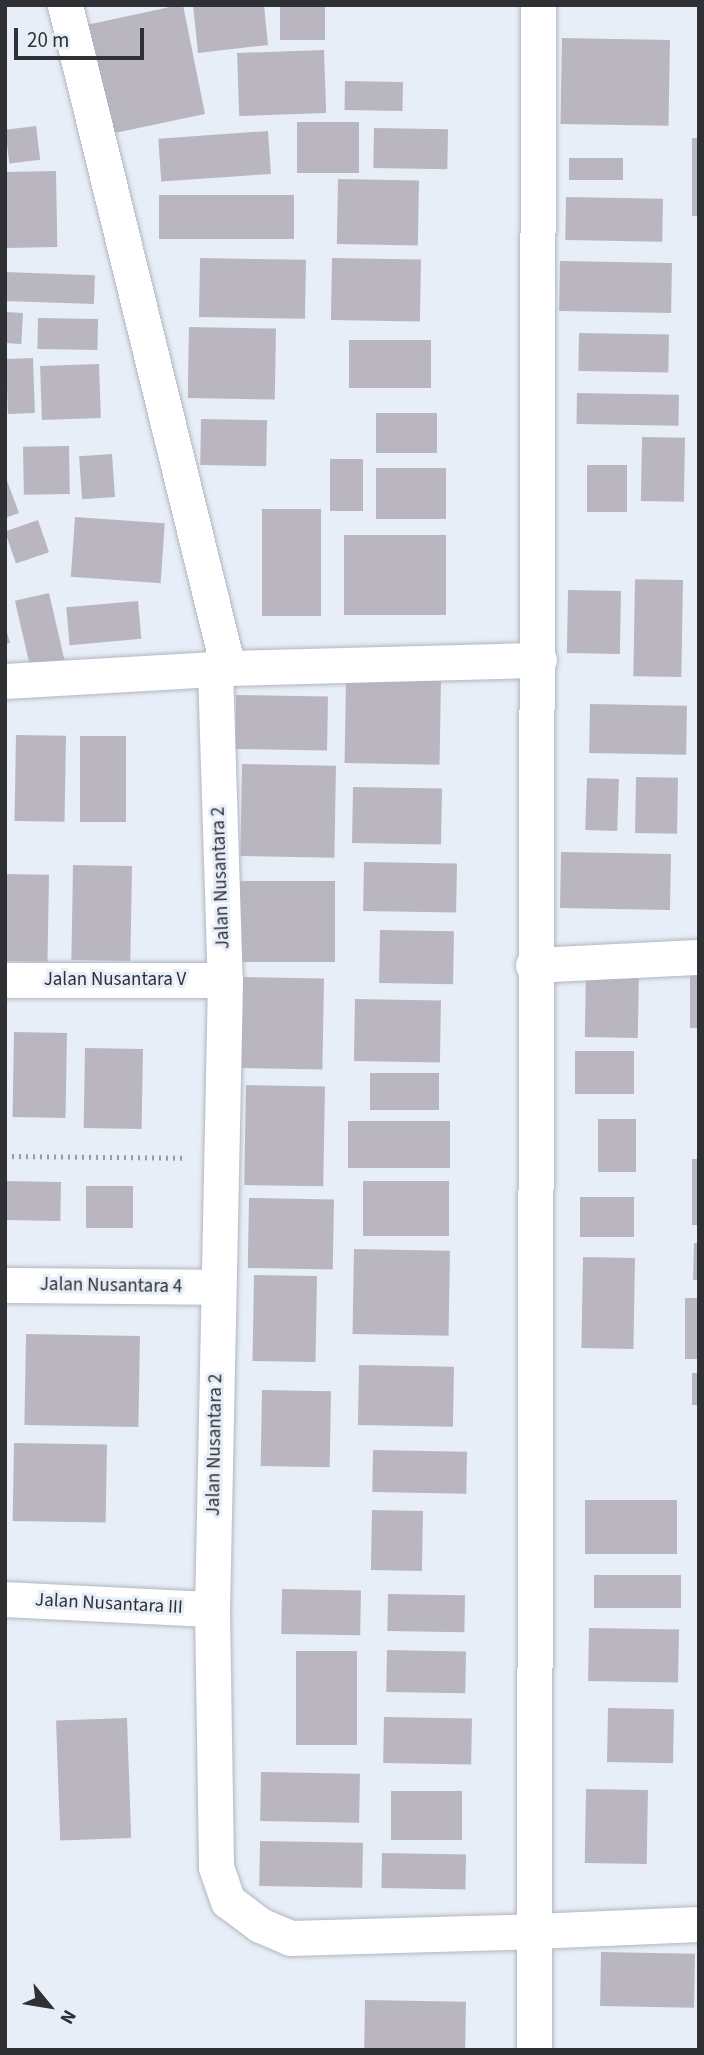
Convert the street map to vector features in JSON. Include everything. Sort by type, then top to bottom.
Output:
[{"type":"street","name":"Jalan Nusantara 2","points":[[65,5],[222,669],[225,980],[212,1609],[216,1867],[228,1901],[260,1925],[290,1938],[699,1924]]},
{"type":"street","points":[[534,2050],[533,965],[539,660],[538,5]]},
{"type":"street","points":[[5,681],[222,669],[539,660]]},
{"type":"street","points":[[533,965],[699,957]]},
{"type":"street","name":"Jalan Nusantara V","points":[[5,980],[225,980]]},
{"type":"street","name":"Jalan Nusantara 4","points":[[5,1284],[217,1287]]},
{"type":"street","name":"Jalan Nusantara III","points":[[5,1599],[212,1609]]},
{"type":"path","points":[[5,1156],[220,1159]]},
{"type":"building","points":[[183,5],[205,114],[105,135],[82,26]]},
{"type":"building","points":[[193,5],[264,5],[268,45],[198,53]]},
{"type":"building","points":[[280,5],[325,5],[325,40],[280,40]]},
{"type":"building","points":[[562,38],[670,40],[668,126],[560,124]]},
{"type":"building","points":[[324,50],[326,113],[239,116],[237,53]]},
{"type":"building","points":[[345,81],[403,82],[402,111],[344,110]]},
{"type":"building","points":[[297,122],[359,122],[359,173],[297,173]]},
{"type":"building","points":[[36,126],[40,160],[9,164],[5,130]]},
{"type":"building","points":[[374,128],[448,129],[447,169],[373,168]]},
{"type":"building","points":[[268,131],[271,174],[161,182],[158,139]]},
{"type":"building","points":[[692,138],[699,138],[699,216],[692,216]]},
{"type":"building","points":[[569,158],[623,158],[623,180],[569,180]]},
{"type":"building","points":[[56,171],[57,247],[6,248],[5,172]]},
{"type":"building","points":[[338,179],[419,180],[418,245],[337,244]]},
{"type":"building","points":[[159,195],[294,195],[294,239],[159,239]]},
{"type":"building","points":[[566,197],[663,199],[662,242],[565,240]]},
{"type":"building","points":[[200,258],[306,260],[305,319],[199,317]]},
{"type":"building","points":[[332,258],[421,260],[420,322],[331,320]]},
{"type":"building","points":[[560,261],[672,263],[671,313],[559,311]]},
{"type":"building","points":[[5,272],[95,275],[94,304],[5,301]]},
{"type":"building","points":[[5,312],[23,313],[21,344],[5,343]]},
{"type":"building","points":[[38,318],[98,319],[97,350],[37,349]]},
{"type":"building","points":[[189,327],[276,329],[275,400],[188,398]]},
{"type":"building","points":[[579,333],[669,335],[668,373],[578,371]]},
{"type":"building","points":[[349,340],[431,340],[431,388],[349,388]]},
{"type":"building","points":[[33,358],[35,413],[8,414],[6,359]]},
{"type":"building","points":[[99,364],[101,418],[42,420],[40,366]]},
{"type":"building","points":[[577,393],[679,395],[678,426],[576,424]]},
{"type":"building","points":[[376,413],[437,413],[437,453],[376,453]]},
{"type":"building","points":[[201,419],[267,420],[266,466],[200,465]]},
{"type":"building","points":[[642,437],[685,438],[684,502],[641,501]]},
{"type":"building","points":[[69,446],[70,494],[24,495],[23,447]]},
{"type":"building","points":[[112,454],[115,497],[82,499],[79,456]]},
{"type":"building","points":[[330,459],[363,459],[363,511],[330,511]]},
{"type":"building","points":[[587,465],[627,465],[627,512],[587,512]]},
{"type":"building","points":[[376,468],[446,468],[446,519],[376,519]]},
{"type":"building","points":[[5,475],[19,513],[5,518]]},
{"type":"building","points":[[262,509],[321,509],[321,616],[262,616]]},
{"type":"building","points":[[75,517],[165,523],[161,583],[71,577]]},
{"type":"building","points":[[38,520],[49,552],[16,564],[5,531]]},
{"type":"building","points":[[344,535],[446,535],[446,615],[344,615]]},
{"type":"building","points":[[635,579],[683,580],[681,677],[633,676]]},
{"type":"building","points":[[568,590],[621,591],[620,654],[567,653]]},
{"type":"building","points":[[49,593],[65,664],[31,672],[15,601]]},
{"type":"building","points":[[138,601],[141,639],[70,645],[66,607]]},
{"type":"building","points":[[5,625],[10,643],[5,644]]},
{"type":"building","points":[[346,679],[441,681],[440,765],[345,763]]},
{"type":"building","points":[[236,695],[328,697],[327,751],[235,749]]},
{"type":"building","points":[[590,704],[687,706],[686,755],[589,753]]},
{"type":"building","points":[[16,735],[66,736],[64,822],[14,821]]},
{"type":"building","points":[[80,736],[126,736],[126,822],[80,822]]},
{"type":"building","points":[[242,764],[336,766],[334,858],[240,856]]},
{"type":"building","points":[[636,777],[678,778],[677,834],[635,833]]},
{"type":"building","points":[[587,778],[619,779],[617,831],[585,830]]},
{"type":"building","points":[[353,787],[442,789],[441,845],[352,843]]},
{"type":"building","points":[[561,852],[671,854],[670,910],[560,908]]},
{"type":"building","points":[[364,862],[457,864],[456,913],[363,911]]},
{"type":"building","points":[[73,865],[132,866],[130,961],[71,960]]},
{"type":"building","points":[[5,874],[49,875],[47,962],[5,961]]},
{"type":"building","points":[[240,881],[335,881],[335,962],[240,962]]},
{"type":"building","points":[[380,930],[454,931],[453,984],[379,983]]},
{"type":"building","points":[[586,968],[639,969],[638,1038],[585,1037]]},
{"type":"building","points":[[690,972],[699,972],[699,1028],[690,1028]]},
{"type":"building","points":[[243,977],[324,978],[322,1069],[241,1068]]},
{"type":"building","points":[[355,999],[441,1001],[440,1062],[354,1061]]},
{"type":"building","points":[[14,1032],[67,1033],[66,1118],[13,1117]]},
{"type":"building","points":[[85,1048],[143,1049],[142,1129],[84,1128]]},
{"type":"building","points":[[575,1051],[634,1051],[634,1094],[575,1094]]},
{"type":"building","points":[[370,1073],[439,1073],[439,1110],[370,1110]]},
{"type":"building","points":[[246,1085],[325,1086],[323,1186],[244,1185]]},
{"type":"building","points":[[598,1119],[636,1119],[636,1172],[598,1172]]},
{"type":"building","points":[[348,1121],[450,1121],[450,1168],[348,1168]]},
{"type":"building","points":[[692,1159],[699,1159],[699,1225],[692,1225]]},
{"type":"building","points":[[5,1181],[61,1182],[60,1221],[5,1220]]},
{"type":"building","points":[[363,1181],[449,1181],[449,1236],[363,1236]]},
{"type":"building","points":[[86,1186],[133,1186],[133,1228],[86,1228]]},
{"type":"building","points":[[580,1197],[634,1197],[634,1237],[580,1237]]},
{"type":"building","points":[[249,1198],[334,1199],[333,1269],[248,1268]]},
{"type":"building","points":[[694,1243],[699,1243],[699,1280],[693,1280]]},
{"type":"building","points":[[354,1249],[450,1251],[449,1336],[353,1334]]},
{"type":"building","points":[[583,1257],[635,1258],[633,1349],[581,1348]]},
{"type":"building","points":[[254,1275],[317,1276],[315,1362],[252,1361]]},
{"type":"building","points":[[685,1298],[699,1298],[699,1359],[685,1359]]},
{"type":"building","points":[[26,1334],[140,1336],[138,1427],[24,1425]]},
{"type":"building","points":[[359,1365],[454,1367],[453,1427],[358,1425]]},
{"type":"building","points":[[692,1373],[699,1373],[699,1405],[692,1405]]},
{"type":"building","points":[[262,1390],[331,1391],[330,1467],[261,1466]]},
{"type":"building","points":[[14,1443],[107,1445],[106,1523],[13,1521]]},
{"type":"building","points":[[373,1450],[467,1452],[466,1494],[372,1492]]},
{"type":"building","points":[[585,1500],[677,1500],[677,1554],[585,1554]]},
{"type":"building","points":[[372,1510],[423,1511],[422,1571],[371,1570]]},
{"type":"building","points":[[594,1575],[681,1575],[681,1608],[594,1608]]},
{"type":"building","points":[[282,1589],[361,1590],[360,1635],[281,1634]]},
{"type":"building","points":[[388,1594],[465,1595],[464,1632],[387,1631]]},
{"type":"building","points":[[589,1628],[679,1630],[678,1683],[588,1681]]},
{"type":"building","points":[[387,1650],[466,1651],[465,1693],[386,1692]]},
{"type":"building","points":[[296,1651],[357,1651],[357,1745],[296,1745]]},
{"type":"building","points":[[608,1708],[674,1709],[673,1763],[607,1762]]},
{"type":"building","points":[[384,1717],[472,1719],[471,1765],[383,1763]]},
{"type":"building","points":[[127,1718],[131,1838],[60,1840],[56,1720]]},
{"type":"building","points":[[261,1772],[360,1774],[359,1823],[260,1821]]},
{"type":"building","points":[[586,1789],[648,1790],[647,1864],[585,1863]]},
{"type":"building","points":[[391,1791],[462,1791],[462,1840],[391,1840]]},
{"type":"building","points":[[260,1841],[363,1843],[362,1888],[259,1886]]},
{"type":"building","points":[[382,1853],[466,1854],[465,1889],[381,1888]]},
{"type":"building","points":[[601,1952],[695,1954],[694,2008],[600,2006]]},
{"type":"building","points":[[365,2000],[466,2002],[465,2050],[364,2050]]}]
